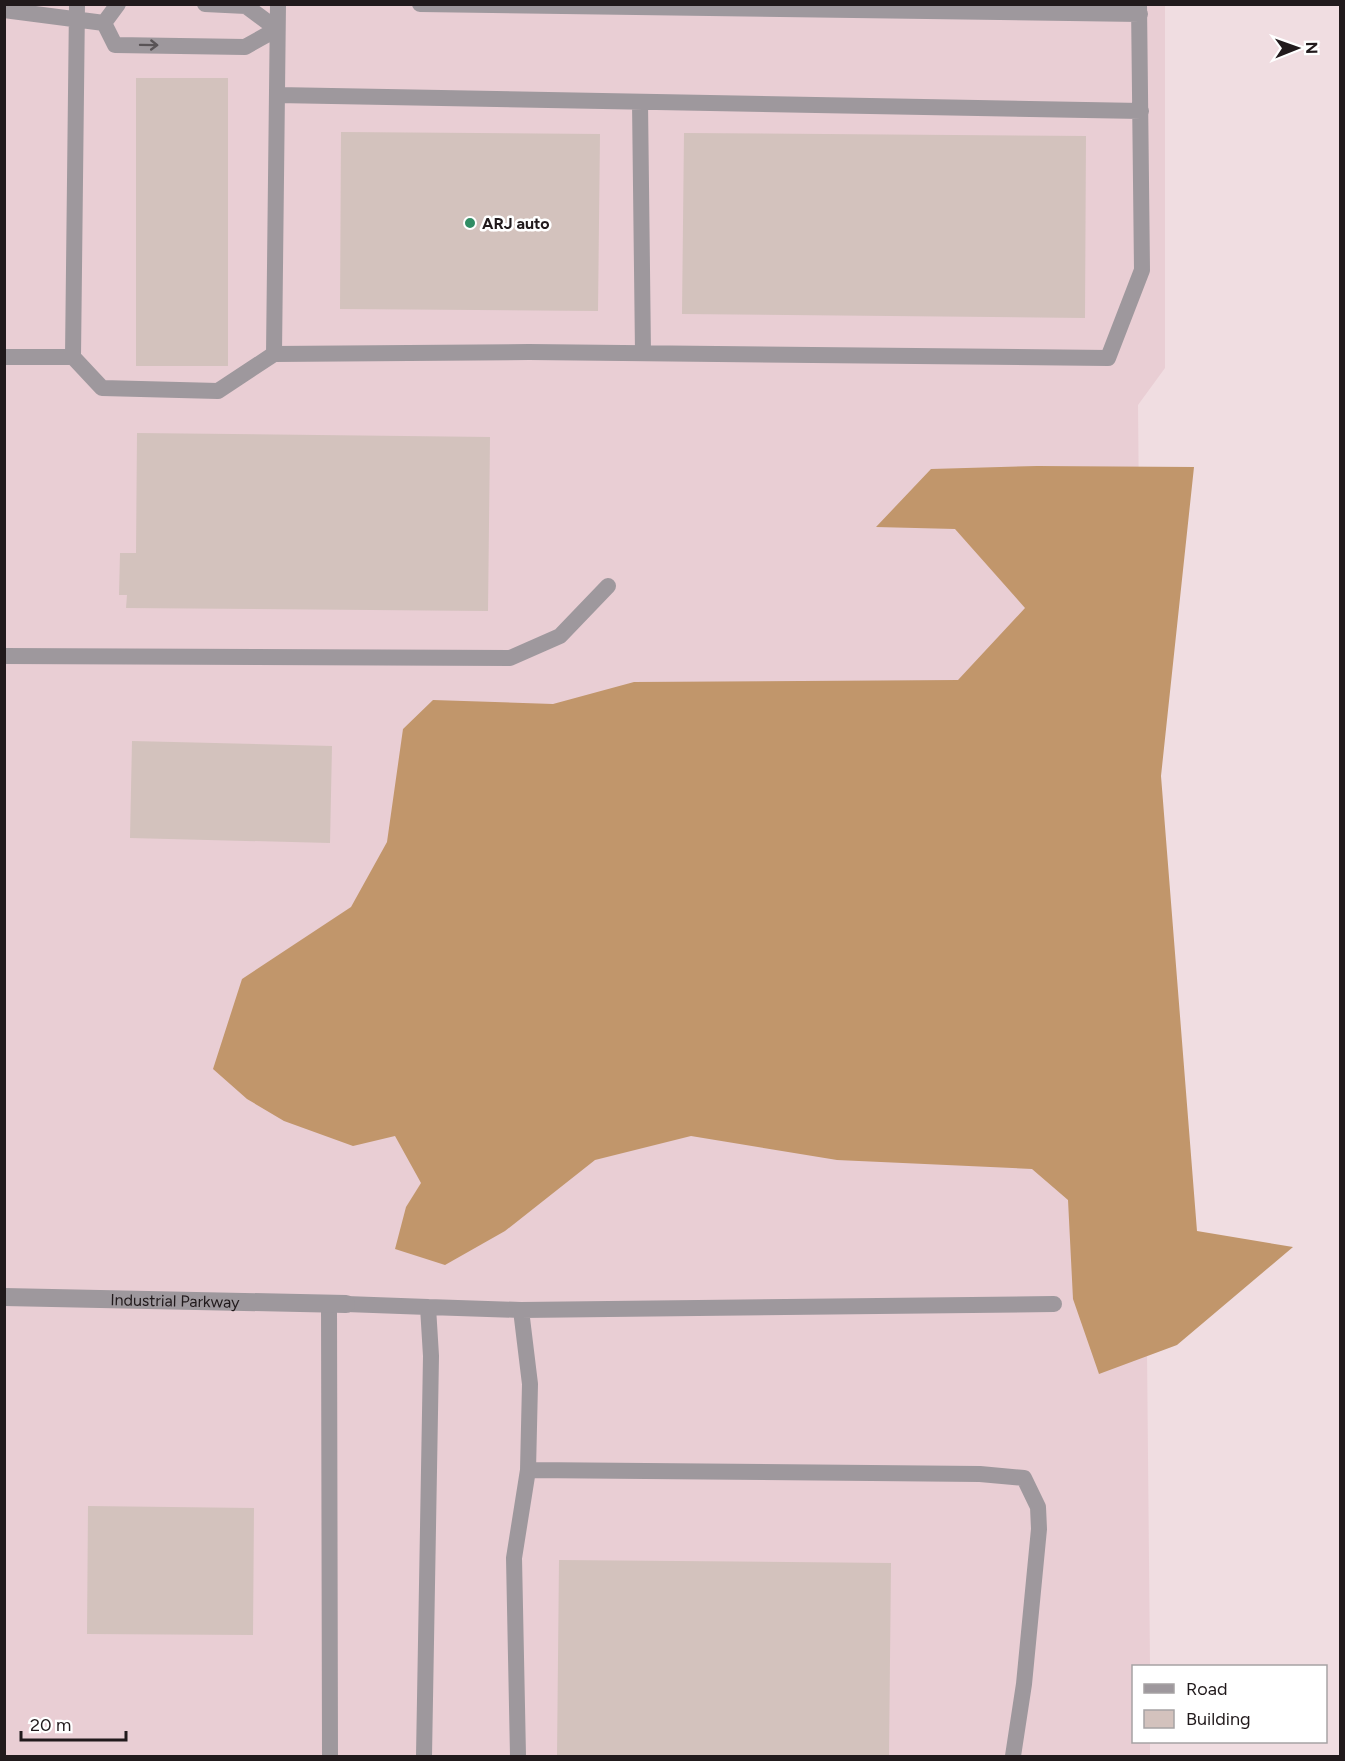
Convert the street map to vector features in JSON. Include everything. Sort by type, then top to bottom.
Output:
[{"type":"street","name":"Industrial Parkway","points":[[4,1297],[338,1303]]},
{"type":"lane","points":[[105,23],[118,4]]},
{"type":"lane","points":[[205,4],[246,6],[277,29]]},
{"type":"lane","points":[[274,354],[278,4]]},
{"type":"lane","points":[[77,11],[73,357],[102,388],[218,391],[274,354],[643,353],[1108,358],[1142,270],[1139,9],[420,4]]},
{"type":"lane","points":[[4,10],[77,11],[105,23],[115,45],[244,47],[277,29]]},
{"type":"lane","points":[[277,95],[1141,111]]},
{"type":"lane","points":[[640,102],[643,353]]},
{"type":"lane","points":[[4,357],[73,357]]},
{"type":"lane","points":[[4,656],[510,658],[560,636],[608,586]]},
{"type":"lane","points":[[330,1756],[338,1303],[521,1310],[1054,1304]]},
{"type":"lane","points":[[424,1756],[431,1356],[428,1307]]},
{"type":"lane","points":[[518,1756],[514,1558],[528,1470],[530,1384],[521,1310]]},
{"type":"lane","points":[[528,1470],[980,1474],[1024,1478],[1038,1507],[1039,1529],[1024,1684],[1013,1756]]},
{"type":"shaded area","points":[[5,5],[1165,5],[1165,368],[1138,405],[1150,1665],[1132,1665],[1132,1743],[1150,1743],[1150,1756],[5,1756]]},
{"type":"shaded area","points":[[1037,466],[1194,467],[1161,776],[1197,1231],[1293,1247],[1177,1345],[1099,1374],[1073,1299],[1068,1200],[1032,1169],[837,1160],[691,1136],[595,1160],[505,1231],[445,1265],[395,1249],[406,1207],[421,1183],[395,1136],[353,1146],[284,1121],[247,1099],[213,1069],[242,979],[351,907],[387,842],[403,729],[433,700],[553,704],[634,682],[958,680],[1025,608],[955,529],[876,527],[931,469]]},
{"type":"building","points":[[136,78],[228,78],[228,366],[136,366]]},
{"type":"building","points":[[341,132],[600,134],[598,311],[340,309]]},
{"type":"building","points":[[684,133],[1086,136],[1085,318],[682,314]]},
{"type":"building","points":[[137,433],[490,437],[488,611],[126,608],[127,595],[119,595],[120,553],[136,553]]},
{"type":"building","points":[[132,741],[332,746],[330,843],[130,838]]},
{"type":"building","points":[[88,1506],[254,1508],[253,1635],[87,1634]]},
{"type":"building","points":[[559,1560],[891,1563],[889,1756],[557,1756]]},
{"type":"place","name":"ARJ auto","points":[[470,223]]}]
